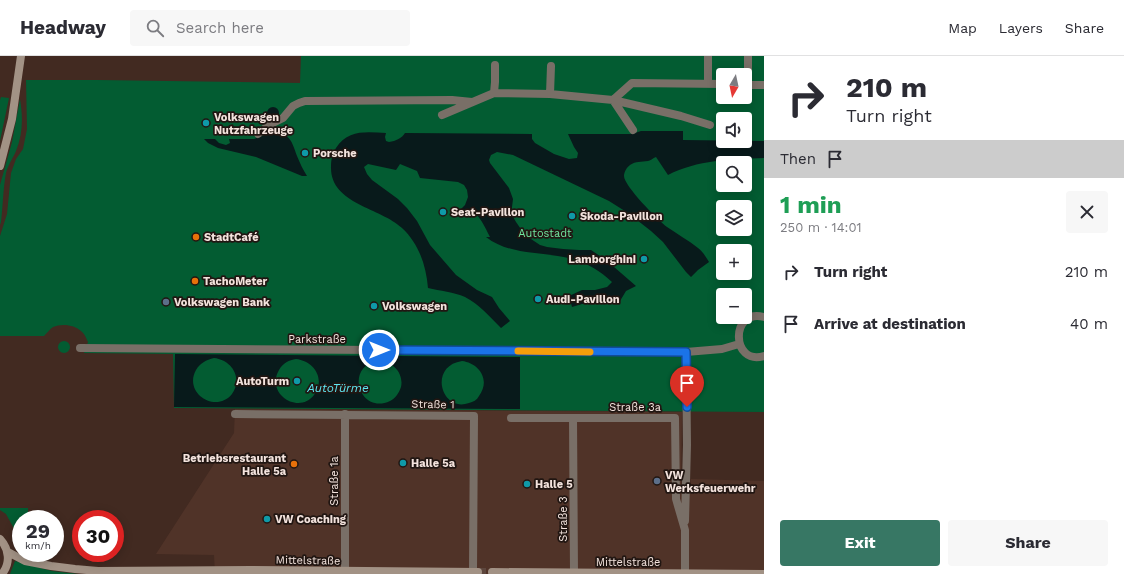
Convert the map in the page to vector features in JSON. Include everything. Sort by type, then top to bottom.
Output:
[{"type":"street","points":[[0,166],[12,119],[21,56]]},
{"type":"street","points":[[708,56],[708,84]]},
{"type":"street","points":[[747,68],[748,56]]},
{"type":"street","points":[[494,93],[495,65]]},
{"type":"street","points":[[550,94],[551,66]]},
{"type":"street","points":[[613,100],[632,83],[716,84]]},
{"type":"street","points":[[752,85],[764,85]]},
{"type":"street","points":[[442,115],[494,93],[550,94],[613,100],[681,116],[710,125]]},
{"type":"street","points":[[258,134],[269,125],[283,118],[293,106],[305,101],[452,100],[472,102]]},
{"type":"street","points":[[613,100],[633,130]]},
{"type":"street","points":[[764,317],[754,316],[748,319],[742,324],[738,337],[739,344],[748,354],[761,357],[764,356]]},
{"type":"street","name":"Parkstraße","points":[[80,348],[686,352],[722,349],[739,344]]},
{"type":"street","points":[[685,530],[687,445],[686,352]]},
{"type":"street","name":"Straße 1","points":[[235,414],[474,416],[475,573]]},
{"type":"street","name":"Straße 1a","points":[[345,414],[345,573]]},
{"type":"street","name":"Straße 3a","points":[[511,418],[675,418],[676,499],[685,530],[685,573]]},
{"type":"street","name":"Straße 3","points":[[573,418],[574,572]]},
{"type":"street","points":[[0,539],[5,544],[8,552],[6,570],[2,574]]},
{"type":"street","name":"Mittelstraße","points":[[8,552],[25,560],[75,570],[475,573]]},
{"type":"street","name":"Mittelstraße","points":[[492,572],[764,574]]},
{"type":"shaded area","points":[[235,409],[682,412],[681,487],[690,488],[691,479],[764,481],[764,574],[215,574],[214,555],[156,554],[234,433]]},
{"type":"green space","name":"Autostadt","points":[[301,56],[764,56],[764,412],[174,408],[173,354],[84,353],[88,342],[85,336],[75,327],[68,325],[53,327],[44,336],[0,336],[0,236],[7,214],[11,173],[16,159],[23,149],[27,129],[26,80],[300,83]]},
{"type":"green space","points":[[1,97],[9,98],[0,141],[0,100]]},
{"type":"green space","points":[[20,99],[22,112],[21,132],[16,151],[6,173],[0,225],[0,185],[12,142]]},
{"type":"green space","points":[[66,341],[69,342],[69,352],[62,353],[59,352],[58,345],[59,342]]},
{"type":"green space","points":[[0,508],[28,508],[28,510],[12,510],[12,525],[6,514],[0,510]]},
{"type":"green space","points":[[15,562],[19,562],[52,571],[78,574],[10,574]]},
{"type":"water","points":[[275,107],[278,108],[278,118],[271,119],[268,118],[267,111],[268,108]]},
{"type":"water","points":[[641,131],[683,131],[683,140],[716,140],[716,148],[752,148],[752,141],[764,141],[764,158],[752,159],[752,156],[716,156],[716,161],[691,166],[668,175],[656,157],[649,161],[636,162],[629,166],[626,170],[624,176],[625,181],[642,203],[667,227],[700,250],[708,260],[709,262],[691,277],[663,242],[628,213],[609,201],[513,155],[497,152],[491,155],[489,160],[490,163],[509,188],[513,199],[512,215],[525,235],[540,245],[547,247],[591,250],[606,260],[636,286],[626,291],[620,301],[582,304],[572,307],[569,296],[582,290],[595,290],[607,287],[612,282],[594,268],[578,261],[516,250],[495,243],[486,237],[490,237],[476,214],[466,210],[460,210],[465,205],[468,197],[467,190],[464,185],[458,182],[420,178],[417,171],[400,164],[396,170],[368,164],[364,167],[372,180],[398,199],[407,208],[417,221],[430,245],[456,275],[477,290],[492,297],[510,321],[501,328],[480,307],[465,297],[428,288],[421,255],[408,234],[393,221],[348,198],[339,190],[333,180],[331,168],[332,157],[336,148],[341,142],[352,135],[365,132],[386,133],[386,141],[389,142],[398,139],[405,133],[532,134],[532,139],[535,143],[554,154],[569,159],[577,158],[578,153],[568,134],[632,134]]},
{"type":"water","points":[[273,132],[284,135],[290,140],[307,176],[302,176],[256,157],[218,148],[208,143],[204,139],[215,139],[219,143],[226,145],[230,143],[229,139],[254,139]]},
{"type":"water","name":"AutoTürme","points":[[175,354],[520,357],[520,409],[174,407]],"holes":[[[214,358],[220,359],[231,366],[234,371],[236,376],[235,388],[232,394],[225,400],[218,402],[210,401],[197,393],[193,378],[196,370],[206,361]],[[296,359],[302,360],[313,367],[316,372],[319,383],[314,395],[308,401],[300,403],[286,399],[280,394],[276,387],[276,379],[279,370],[289,361]],[[379,360],[384,361],[393,366],[399,373],[401,377],[401,387],[397,396],[392,400],[379,404],[364,396],[360,388],[359,380],[361,371],[368,364]],[[462,361],[468,362],[474,365],[481,373],[484,384],[475,401],[459,404],[451,401],[446,395],[442,388],[442,379],[445,371],[451,365]]]},
{"type":"tunnel","points":[[478,572],[492,572]]},
{"type":"slow traffic","points":[[518,351],[590,352]]},
{"type":"place","name":"Volkswagen Nutzfahrzeuge","points":[[206,123]]},
{"type":"place","name":"Porsche","points":[[305,153]]},
{"type":"place","name":"Seat-Pavillon","points":[[443,212]]},
{"type":"place","name":"Škoda-Pavillon","points":[[572,216]]},
{"type":"place","name":"StadtCafé","points":[[196,237]]},
{"type":"place","name":"Lamborghini","points":[[644,259]]},
{"type":"place","name":"TachoMeter","points":[[195,281]]},
{"type":"place","name":"Audi-Pavillon","points":[[538,299]]},
{"type":"place","name":"Volkswagen Bank","points":[[166,302]]},
{"type":"place","name":"Volkswagen","points":[[374,306]]},
{"type":"place","name":"AutoTurm","points":[[297,381]]},
{"type":"place","name":"Halle 5a","points":[[403,463]]},
{"type":"place","name":"Betriebsrestaurant Halle 5a","points":[[294,464]]},
{"type":"place","name":"VW Werksfeuerwehr","points":[[657,481]]},
{"type":"place","name":"Halle 5","points":[[527,484]]},
{"type":"place","name":"VW Coaching","points":[[267,519]]},
{"type":"route","points":[[379,350],[686,352],[687,407]]}]
